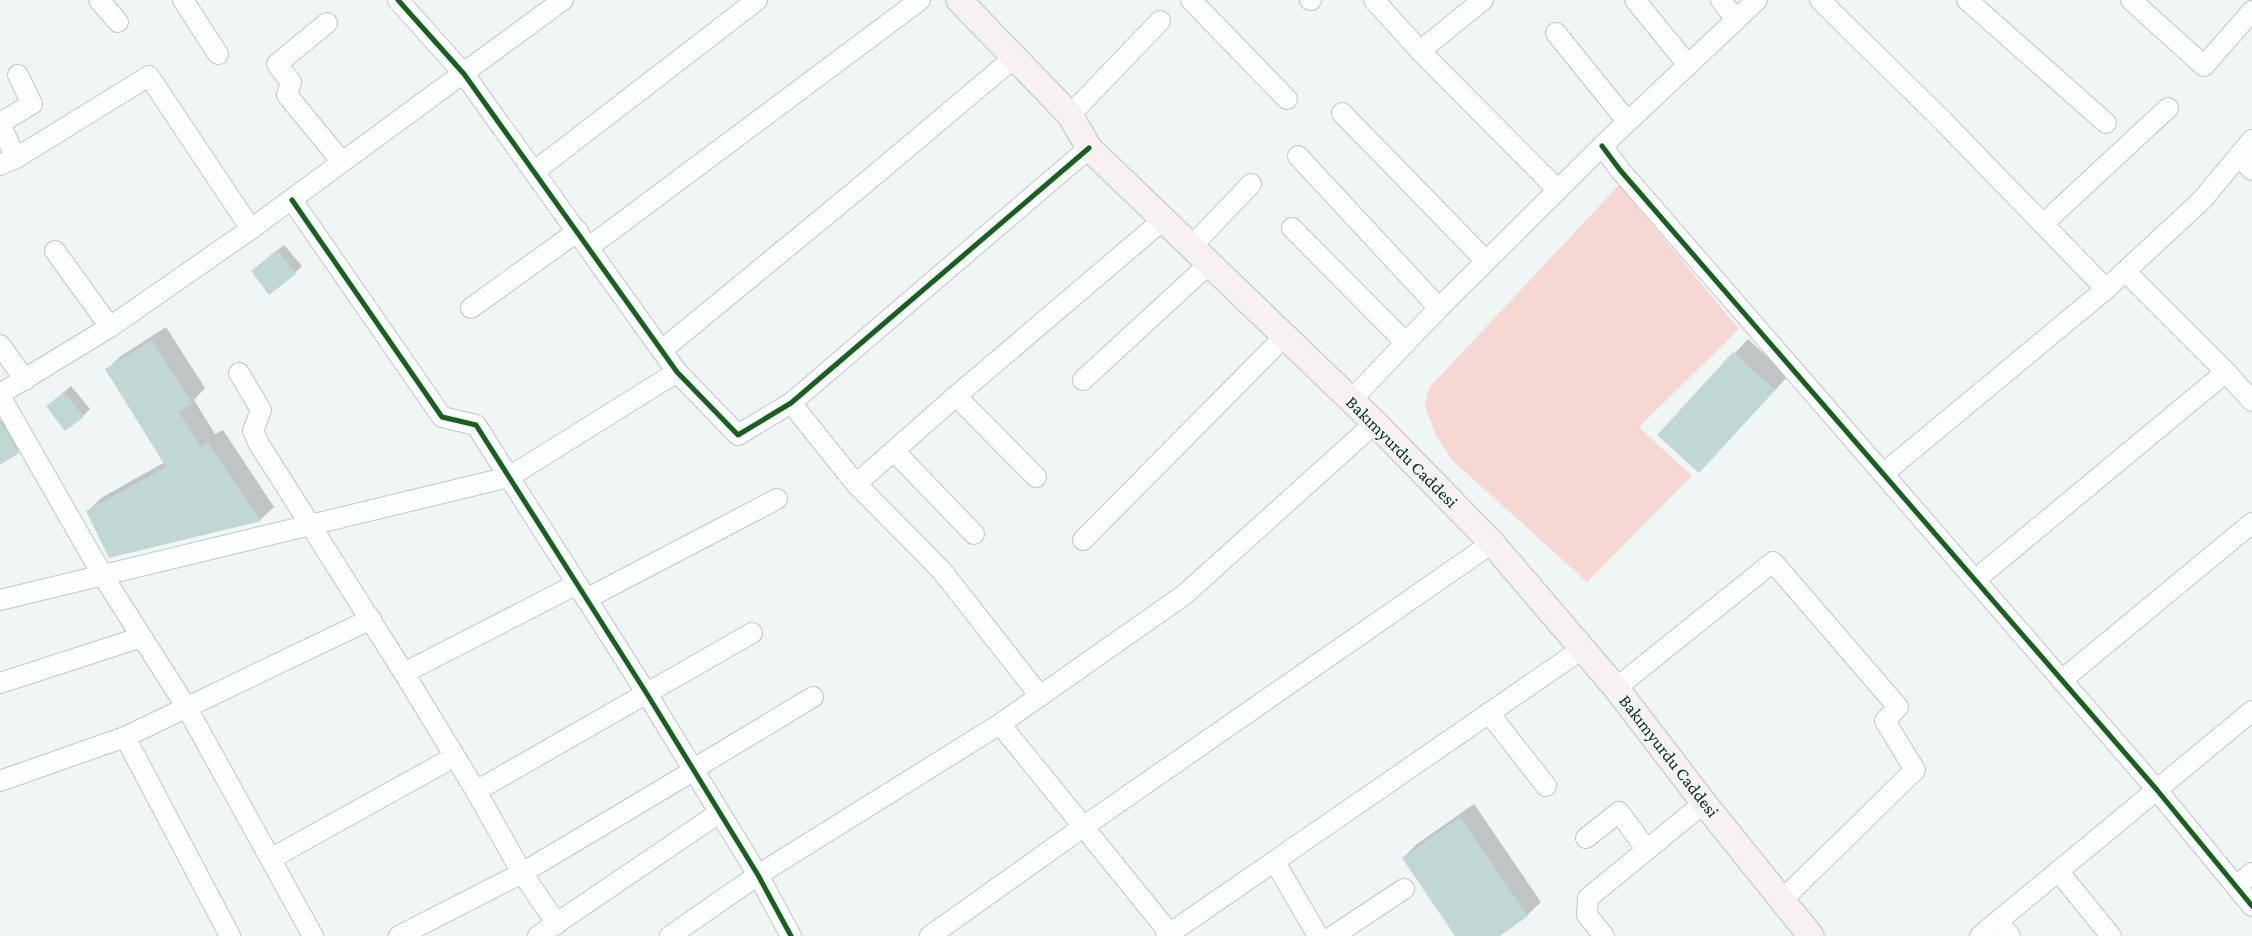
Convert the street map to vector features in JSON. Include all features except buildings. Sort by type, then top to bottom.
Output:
[{"type":"main road","name":"Bakımyurdu Caddesi","points":[[959,0],[1070,115],[1089,148],[1375,423],[1492,543],[1616,688],[1704,803],[1783,898],[1811,936]]},
{"type":"street","points":[[99,0],[118,22]]},
{"type":"street","points":[[183,0],[218,54]]},
{"type":"street","points":[[398,0],[464,74],[677,372],[738,435],[791,403],[1089,148]]},
{"type":"street","points":[[313,936],[272,858],[187,708],[103,576],[0,395],[110,327],[251,229],[562,0]]},
{"type":"street","points":[[535,171],[758,0]]},
{"type":"street","points":[[471,308],[583,239],[920,0]]},
{"type":"street","points":[[1191,0],[1287,99]]},
{"type":"street","points":[[1420,51],[1482,0]]},
{"type":"street","points":[[1635,0],[1688,66]]},
{"type":"street","points":[[1721,0],[1736,20]]},
{"type":"street","points":[[1351,400],[1439,308],[1627,121],[1757,0]]},
{"type":"street","points":[[1820,0],[1943,121],[2106,289]]},
{"type":"street","points":[[1967,0],[2106,123]]},
{"type":"street","points":[[2132,0],[2204,66],[2252,10],[2243,0]]},
{"type":"street","points":[[1381,2],[1420,51],[1558,190]]},
{"type":"street","points":[[1070,115],[1160,21]]},
{"type":"street","points":[[327,24],[277,64],[292,82],[287,95],[342,162]]},
{"type":"street","points":[[1556,33],[1627,121]]},
{"type":"street","points":[[662,350],[1015,57]]},
{"type":"street","points":[[18,75],[32,104],[0,124],[8,162],[149,76],[251,229]]},
{"type":"street","points":[[2043,224],[2168,108]]},
{"type":"street","points":[[1342,113],[1486,261]]},
{"type":"street","points":[[1884,473],[2106,289],[2202,200],[2246,163],[2252,140]]},
{"type":"street","points":[[1602,146],[1620,170],[2157,790],[2252,906]]},
{"type":"street","points":[[1298,156],[1439,308]]},
{"type":"street","points":[[1191,247],[1251,184]]},
{"type":"street","points":[[292,200],[442,417],[476,425],[647,694],[758,876],[791,936]]},
{"type":"street","points":[[856,484],[956,396],[1163,220]]},
{"type":"street","points":[[1292,228],[1406,342]]},
{"type":"street","points":[[56,251],[110,327]]},
{"type":"street","points":[[1083,380],[1209,264]]},
{"type":"street","points":[[2125,271],[2226,372],[2252,401]]},
{"type":"street","points":[[1084,540],[1284,337]]},
{"type":"street","points":[[0,345],[25,380]]},
{"type":"street","points":[[0,600],[311,527],[509,477],[677,372]]},
{"type":"street","points":[[1975,580],[2226,372]]},
{"type":"street","points":[[239,373],[261,410],[253,430],[259,444],[404,673],[476,791],[522,873],[557,924]]},
{"type":"street","points":[[956,396],[1036,476]]},
{"type":"street","points":[[791,403],[856,484],[942,571],[1040,696]]},
{"type":"street","points":[[670,936],[758,876],[1000,724],[1184,595],[1375,423]]},
{"type":"street","points":[[894,451],[974,534]]},
{"type":"street","points":[[404,673],[777,499]]},
{"type":"street","points":[[2062,680],[2252,523]]},
{"type":"street","points":[[930,936],[1083,827],[1492,543]]},
{"type":"street","points":[[1616,688],[1773,562],[1898,707],[1885,721],[1914,770],[1783,898]]},
{"type":"street","points":[[0,781],[124,737],[370,619]]},
{"type":"street","points":[[476,791],[752,633]]},
{"type":"street","points":[[0,683],[142,637]]},
{"type":"street","points":[[1000,724],[1170,935],[1582,649]]},
{"type":"street","points":[[399,936],[522,873],[813,697]]},
{"type":"street","points":[[1980,936],[2004,929],[2058,872],[2252,711]]},
{"type":"street","points":[[1489,713],[1546,786]]},
{"type":"street","points":[[124,737],[230,936]]},
{"type":"street","points":[[272,858],[454,757]]},
{"type":"street","points":[[1604,936],[1587,915],[1588,898],[1704,803]]},
{"type":"street","points":[[538,936],[719,812]]},
{"type":"street","points":[[1586,838],[1619,812],[1646,850]]},
{"type":"street","points":[[1275,862],[1318,936]]},
{"type":"street","points":[[2058,872],[2111,936]]},
{"type":"street","points":[[2236,886],[2252,873]]},
{"type":"street","points":[[1333,936],[1404,889]]},
{"type":"shaded area","points":[[1619,185],[1739,329],[1639,427],[1692,476],[1587,582],[1452,460],[1436,435],[1425,407],[1429,388]]},
{"type":"cycle path","points":[[398,0],[464,74],[677,372],[738,435],[791,403],[1089,148]]},
{"type":"cycle path","points":[[1602,146],[1620,170],[2157,790],[2252,906]]},
{"type":"cycle path","points":[[292,200],[442,417],[476,425],[647,694],[758,875],[791,936]]}]
